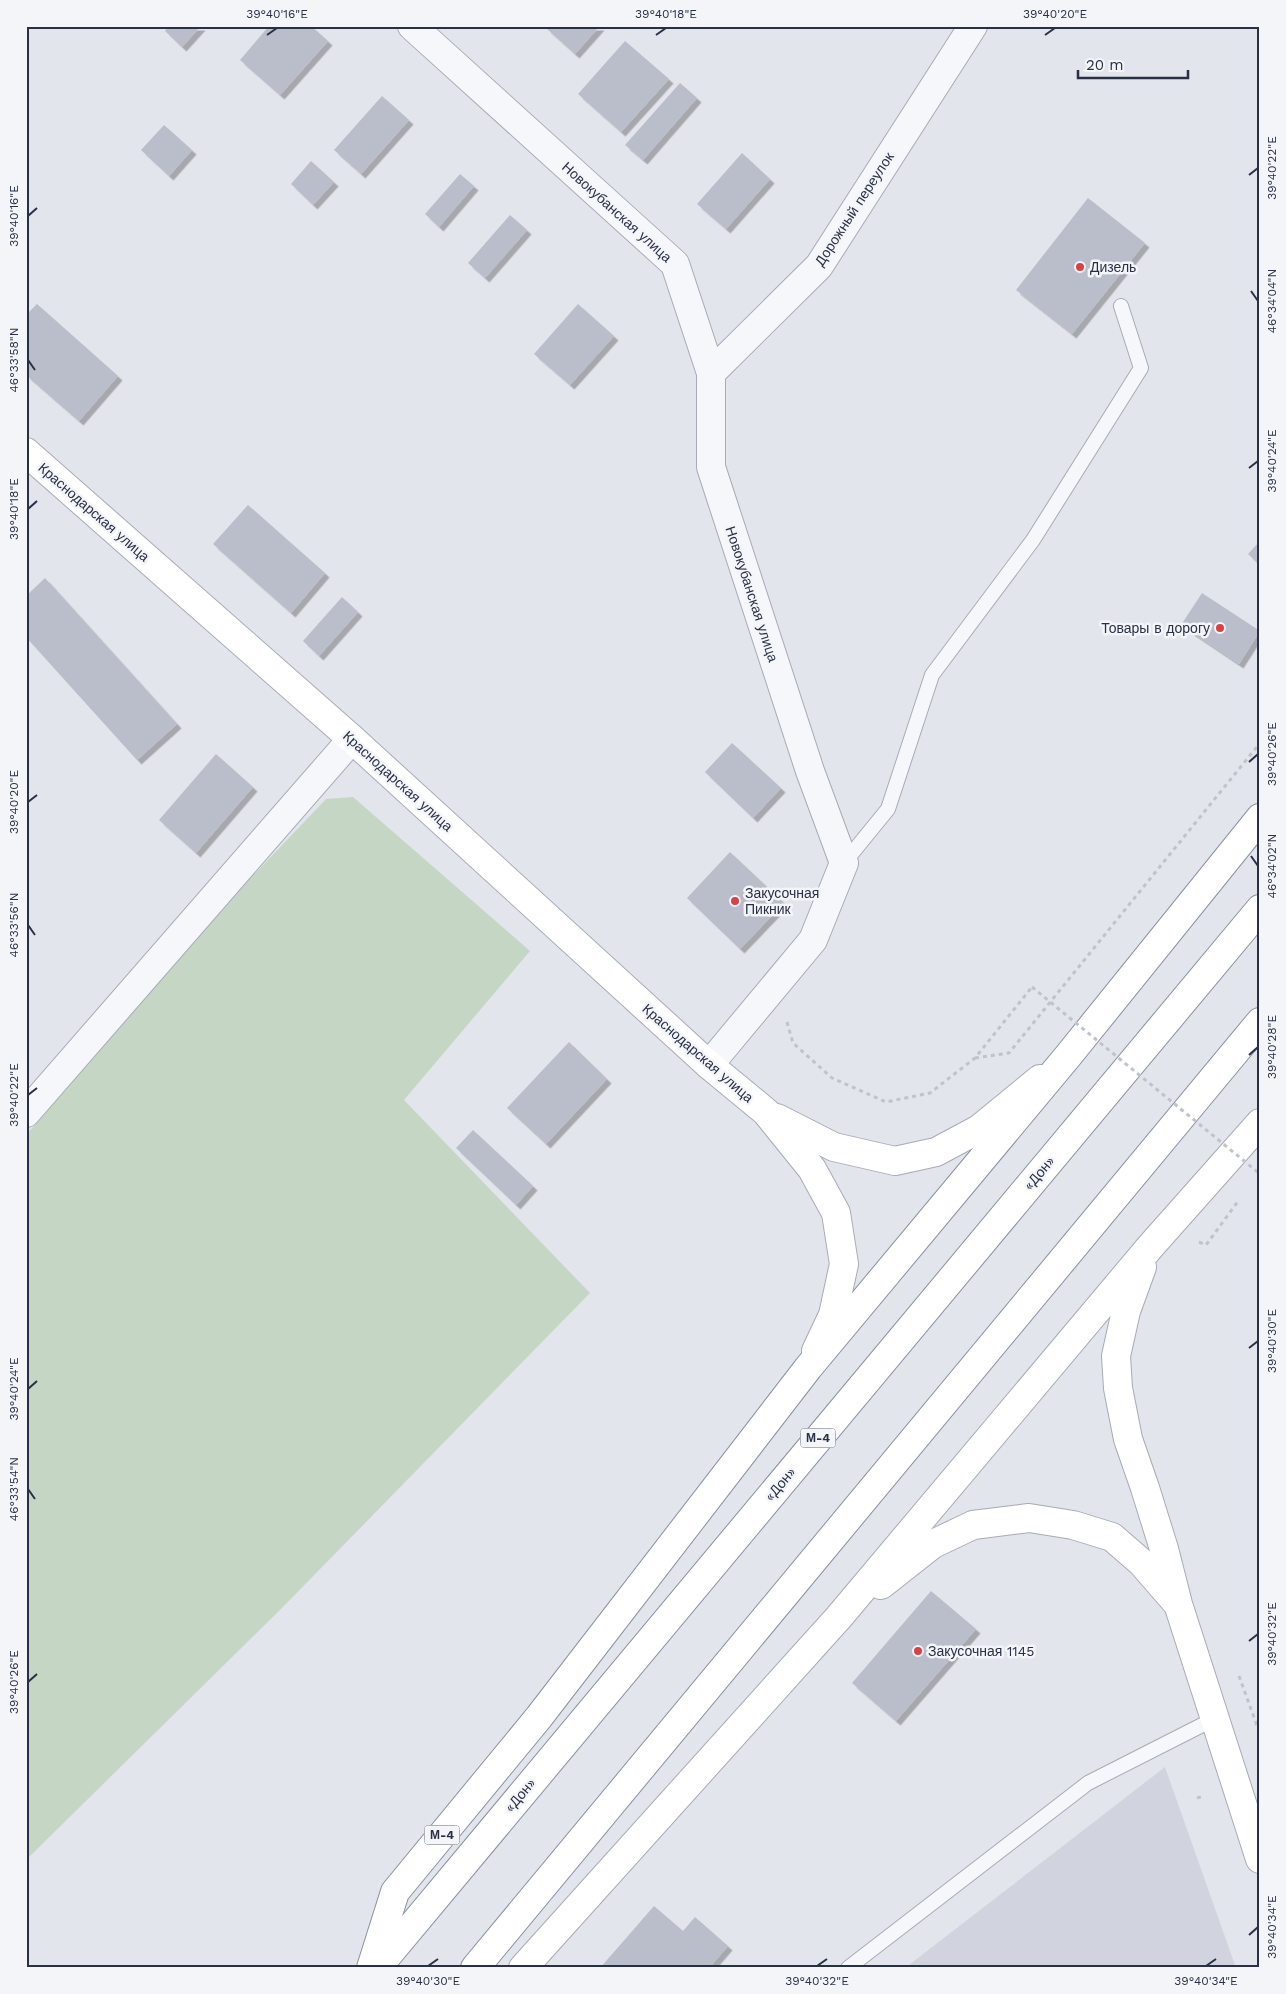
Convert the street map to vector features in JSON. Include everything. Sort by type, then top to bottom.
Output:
[{"type":"main road","name":"Краснодарская улица","points":[[26,452],[352,739],[709,1064],[766,1112]]},
{"type":"main road","name":"М-4","points":[[371,1968],[395,1892],[540,1717],[808,1368],[1068,1056],[1260,818]]},
{"type":"main road","name":"«Дон»","points":[[377,1968],[1260,909]]},
{"type":"main road","points":[[475,1968],[1260,1022]]},
{"type":"main road","name":"М-4","points":[[766,1112],[834,1148],[895,1161],[936,1152],[979,1128],[1068,1056]]},
{"type":"main road","name":"М-4","points":[[766,1112],[812,1168],[836,1213],[844,1264],[833,1315],[808,1368]]},
{"type":"main road","points":[[523,1968],[839,1617],[1150,1247],[1255,1134]]},
{"type":"main road","points":[[1150,1247],[1126,1311],[1116,1356],[1118,1388],[1128,1439],[1164,1549],[1178,1604],[1235,1786],[1260,1859]]},
{"type":"main road","points":[[839,1617],[934,1544],[973,1525],[1029,1518],[1073,1525],[1112,1537],[1142,1563],[1178,1604]]},
{"type":"street","name":"Новокубанская улица","points":[[412,26],[675,264],[711,373],[711,467],[810,771],[844,863]]},
{"type":"street","name":"Дорожный переулок","points":[[711,373],[819,266],[973,26]]},
{"type":"street","points":[[26,1113],[352,739]]},
{"type":"street","points":[[709,1064],[813,940],[844,863]]},
{"type":"lane","points":[[844,863],[888,809],[932,675],[1033,540],[1141,368],[1121,306]]},
{"type":"lane","points":[[848,1968],[1088,1783],[1214,1719]]},
{"type":"path","points":[[975,1058],[1009,1053],[1260,743]]},
{"type":"path","points":[[777,982],[793,1043],[832,1078],[886,1102],[930,1093],[975,1058],[1032,987],[1259,1173],[1253,1181]]},
{"type":"path","points":[[1192,1238],[1206,1245],[1241,1197]]},
{"type":"path","points":[[1236,1668],[1260,1734]]},
{"type":"shaded area","points":[[1165,1767],[1236,1968],[905,1968]]},
{"type":"green space","points":[[353,797],[530,951],[404,1100],[590,1293],[281,1609],[26,1860],[26,1135],[222,908],[326,799]]},
{"type":"building","points":[[169,26],[201,26],[182,47],[165,31]]},
{"type":"building","points":[[269,26],[311,26],[328,41],[280,95],[240,60]]},
{"type":"building","points":[[547,26],[600,26],[575,54],[546,28]]},
{"type":"building","points":[[625,41],[669,79],[621,132],[578,94]]},
{"type":"building","points":[[680,83],[697,98],[643,160],[625,145]]},
{"type":"building","points":[[382,96],[409,120],[361,174],[334,150]]},
{"type":"building","points":[[164,125],[192,150],[169,176],[141,150]]},
{"type":"building","points":[[742,153],[770,179],[726,229],[697,204]]},
{"type":"building","points":[[311,161],[334,182],[313,205],[291,184]]},
{"type":"building","points":[[460,174],[474,186],[439,227],[425,214]]},
{"type":"building","name":"Дизель","points":[[1088,198],[1145,243],[1072,334],[1016,290]]},
{"type":"building","points":[[510,215],[527,230],[485,278],[468,263]]},
{"type":"building","points":[[37,304],[118,376],[79,421],[26,375],[26,315]]},
{"type":"building","points":[[578,304],[614,336],[570,385],[534,354]]},
{"type":"building","points":[[248,505],[325,573],[291,613],[213,544]]},
{"type":"building","points":[[1260,541],[1260,565],[1248,554]]},
{"type":"building","points":[[45,578],[177,724],[137,760],[26,637],[26,596]]},
{"type":"building","name":"Товары в дорогу","points":[[1202,593],[1260,631],[1239,664],[1181,625]]},
{"type":"building","points":[[342,597],[358,612],[319,656],[303,641]]},
{"type":"building","points":[[732,743],[781,788],[753,818],[705,772]]},
{"type":"building","points":[[216,754],[253,787],[196,853],[159,820]]},
{"type":"building","name":"Закусочная Пикник","points":[[730,852],[784,903],[740,949],[687,898]]},
{"type":"building","points":[[569,1042],[607,1079],[546,1144],[507,1108]]},
{"type":"building","points":[[473,1130],[533,1186],[516,1205],[456,1148]]},
{"type":"building","name":"Закусочная 1145","points":[[931,1591],[976,1629],[896,1721],[852,1683]]},
{"type":"building","points":[[654,1906],[683,1931],[695,1917],[728,1946],[709,1968],[600,1968]]},
{"type":"place","name":"Дизель","points":[[1080,267]]},
{"type":"place","name":"Товары в дорогу","points":[[1220,628]]},
{"type":"place","name":"Закусочная Пикник","points":[[735,901]]},
{"type":"place","name":"Закусочная 1145","points":[[918,1651]]}]
